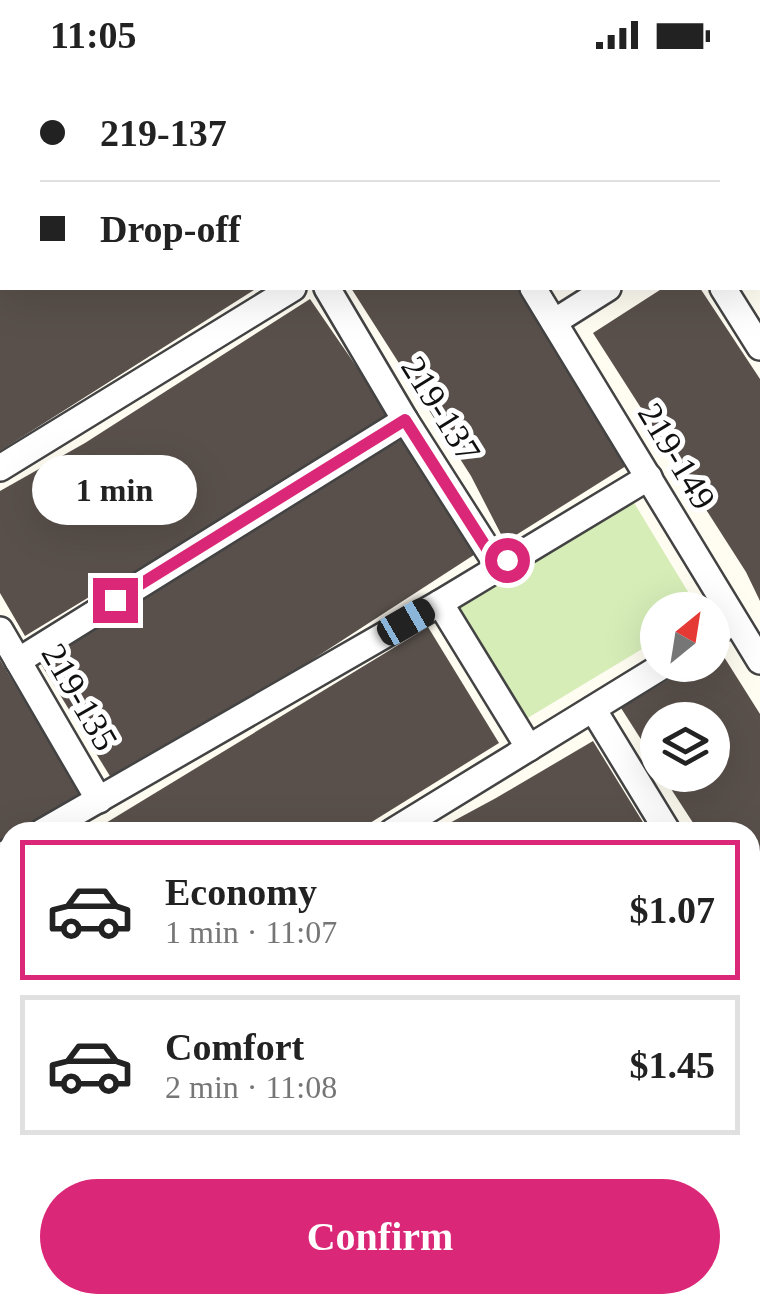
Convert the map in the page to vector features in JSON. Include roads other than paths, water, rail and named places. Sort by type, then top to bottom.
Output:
[{"type":"street","points":[[0,468],[290,290]]},
{"type":"street","name":"219-137","points":[[328,290],[498,566]]},
{"type":"street","name":"219-149","points":[[534,290],[760,661]]},
{"type":"street","points":[[554,322],[605,290]]},
{"type":"street","points":[[725,290],[760,348]]},
{"type":"street","points":[[18,661],[405,420]]},
{"type":"street","points":[[60,822],[650,477]]},
{"type":"street","points":[[440,602],[530,748]]},
{"type":"street","points":[[730,624],[735,621]]},
{"type":"street","name":"219-135","points":[[0,630],[99,800]]},
{"type":"street","points":[[408,822],[640,680]]},
{"type":"street","points":[[592,709],[662,822]]}]
